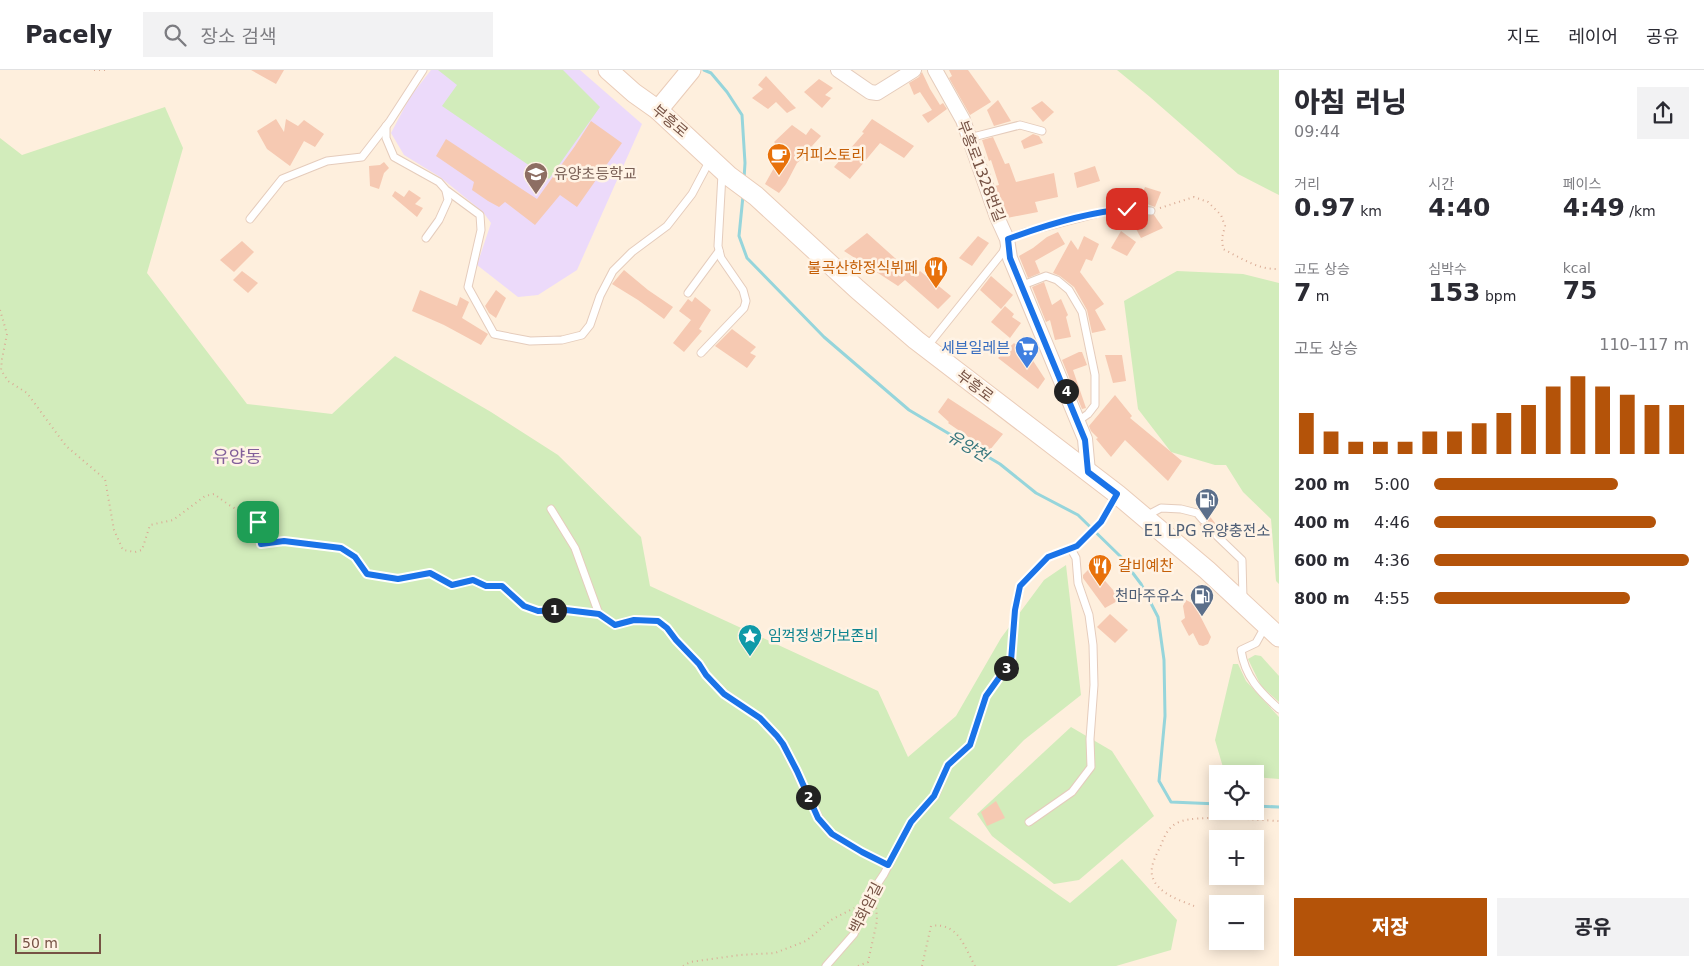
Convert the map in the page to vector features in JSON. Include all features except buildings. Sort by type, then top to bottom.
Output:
[{"type":"main road","name":"부흥로","points":[[608,70],[634,93],[658,110],[756,196],[857,289],[926,348],[1117,494],[1178,544],[1273,631]]},
{"type":"main road","points":[[658,110],[686,77]]},
{"type":"street","points":[[838,70],[870,92],[878,93],[914,70]]},
{"type":"street","name":"부흥로1328번길","points":[[935,70],[963,120],[997,217],[1008,239],[1010,258],[1023,285],[1078,421],[1085,440],[1088,472]]},
{"type":"lane","points":[[250,219],[282,179],[327,161],[362,156],[386,126],[422,70]]},
{"type":"lane","points":[[969,138],[1020,125],[1042,131]]},
{"type":"lane","points":[[386,126],[386,138],[394,157],[438,182],[480,215],[481,230],[468,287],[494,334],[530,342],[562,340],[582,335],[590,325],[600,296],[613,272],[632,252],[667,226],[692,194],[721,167]]},
{"type":"lane","points":[[702,353],[744,308],[746,301],[743,290],[721,258],[718,246],[721,167]]},
{"type":"lane","points":[[426,238],[439,220],[448,200],[446,190]]},
{"type":"lane","points":[[926,348],[1003,252],[1008,239],[1026,232],[1107,211],[1127,209],[1151,211]]},
{"type":"lane","points":[[688,293],[719,251]]},
{"type":"lane","points":[[1023,285],[1046,276],[1057,280],[1069,290],[1082,312],[1096,375],[1095,405],[1088,414],[1078,421]]},
{"type":"lane","points":[[1029,822],[1072,792],[1091,767],[1090,739],[1094,685],[1093,645],[1089,615],[1078,583],[1074,548],[1101,522],[1117,494]]},
{"type":"lane","points":[[1144,517],[1161,508],[1171,508],[1197,513],[1203,520]]},
{"type":"lane","points":[[551,509],[575,548],[599,614],[615,625],[642,620],[658,621],[667,628],[724,694],[760,718],[780,740],[797,771],[818,818],[832,834],[888,865]]},
{"type":"lane","points":[[1217,536],[1242,560],[1243,602]]},
{"type":"lane","name":"백화암길","points":[[826,966],[854,934],[866,901],[911,822],[934,796],[948,765],[970,745],[986,696],[1011,661],[1015,610],[1020,586],[1048,557],[1074,548]]},
{"type":"lane","points":[[1273,631],[1256,643],[1241,650],[1242,660],[1255,686],[1279,710]]},
{"type":"path","points":[[94,70],[105,70]]},
{"type":"path","points":[[1151,211],[1194,197],[1208,202],[1222,215],[1225,226],[1222,238],[1223,249],[1252,264],[1279,269]]},
{"type":"path","points":[[0,310],[7,334],[1,370],[8,381],[26,393],[66,446],[105,479],[114,530],[123,550],[135,552],[142,550],[150,525],[173,520],[205,496],[214,494],[258,522],[261,544],[284,541],[341,548],[355,557],[367,574],[398,579],[430,573],[452,585],[473,580],[486,586],[502,586],[524,606],[538,611],[566,610],[599,614]]},
{"type":"path","points":[[1194,906],[1169,896],[1155,880],[1152,873],[1154,861],[1167,829],[1179,822],[1201,819],[1279,821]]},
{"type":"path","points":[[683,966],[690,962],[740,955],[775,953],[806,941],[831,920],[866,901],[876,900],[877,920],[868,962],[858,966]]},
{"type":"path","points":[[922,966],[931,926],[941,924],[956,932],[975,966]]},
{"type":"shaded area","name":"유양초등학교","points":[[431,70],[580,70],[642,124],[577,270],[538,295],[518,297],[477,265],[491,223],[483,212],[440,177],[404,155],[391,133],[410,97]]},
{"type":"green space","points":[[438,70],[563,70],[600,107],[549,179],[442,106],[457,85]]},
{"type":"green space","points":[[1117,70],[1279,70],[1279,195],[1238,174]]},
{"type":"green space","points":[[165,107],[183,148],[147,273],[247,404],[332,414],[395,356],[491,412],[558,455],[641,537],[650,586],[878,691],[908,757],[956,716],[1001,638],[1044,580],[1066,565],[1081,695],[1024,740],[949,818],[1070,903],[1122,859],[1177,920],[1171,950],[1116,966],[0,966],[0,138],[22,155]]},
{"type":"green space","points":[[1177,271],[1243,274],[1279,283],[1279,584],[1276,581],[1271,519],[1243,492],[1226,465],[1215,465],[1171,452],[1138,409],[1124,301]]},
{"type":"green space","points":[[1255,655],[1261,656],[1279,676],[1279,702],[1261,686],[1248,659]]},
{"type":"green space","points":[[1233,664],[1238,664],[1246,681],[1279,717],[1279,779],[1264,778],[1264,765],[1222,765],[1215,740]]},
{"type":"green space","points":[[1071,727],[1112,751],[1154,816],[1079,880],[1054,884],[992,836],[977,814]]},
{"type":"waterway","name":"유양천","points":[[704,70],[711,73],[727,92],[742,115],[744,179]]},
{"type":"waterway","name":"유양천","points":[[743,196],[739,236],[747,258],[824,337],[909,410],[1000,464],[1036,493],[1078,515],[1120,556],[1141,584],[1158,617],[1164,660],[1165,716],[1159,781],[1171,802],[1209,804]]},
{"type":"waterway","name":"유양천","points":[[1264,806],[1279,807]]},
{"type":"place","name":"커피스토리","points":[[779,176]]},
{"type":"place","name":"유양초등학교","points":[[536,195]]},
{"type":"place","name":"불곡산한정식뷔페","points":[[936,289]]},
{"type":"place","name":"세븐일레븐","points":[[1027,369]]},
{"type":"place","name":"E1 LPG 유양충전소","points":[[1207,521]]},
{"type":"place","name":"갈비예찬","points":[[1100,587]]},
{"type":"place","name":"천마주유소","points":[[1202,617]]},
{"type":"place","name":"임꺽정생가보존비","points":[[750,657]]},
{"type":"district","name":"유양동","points":[[237,456]]},
{"type":"route","points":[[258,522],[261,544],[284,541],[341,548],[355,557],[367,574],[398,579],[430,573],[452,585],[473,580],[486,586],[502,586],[524,606],[538,611],[566,610],[599,614],[615,625],[634,620],[658,621],[667,628],[724,694],[760,718],[777,736],[797,771],[818,818],[832,834],[888,865],[911,822],[934,796],[948,765],[970,745],[986,696],[1011,661],[1015,610],[1020,586],[1048,557],[1077,546],[1101,522],[1117,494],[1088,472],[1085,440],[1023,285],[1010,258],[1008,239],[1026,232],[1107,211],[1127,209]]}]
